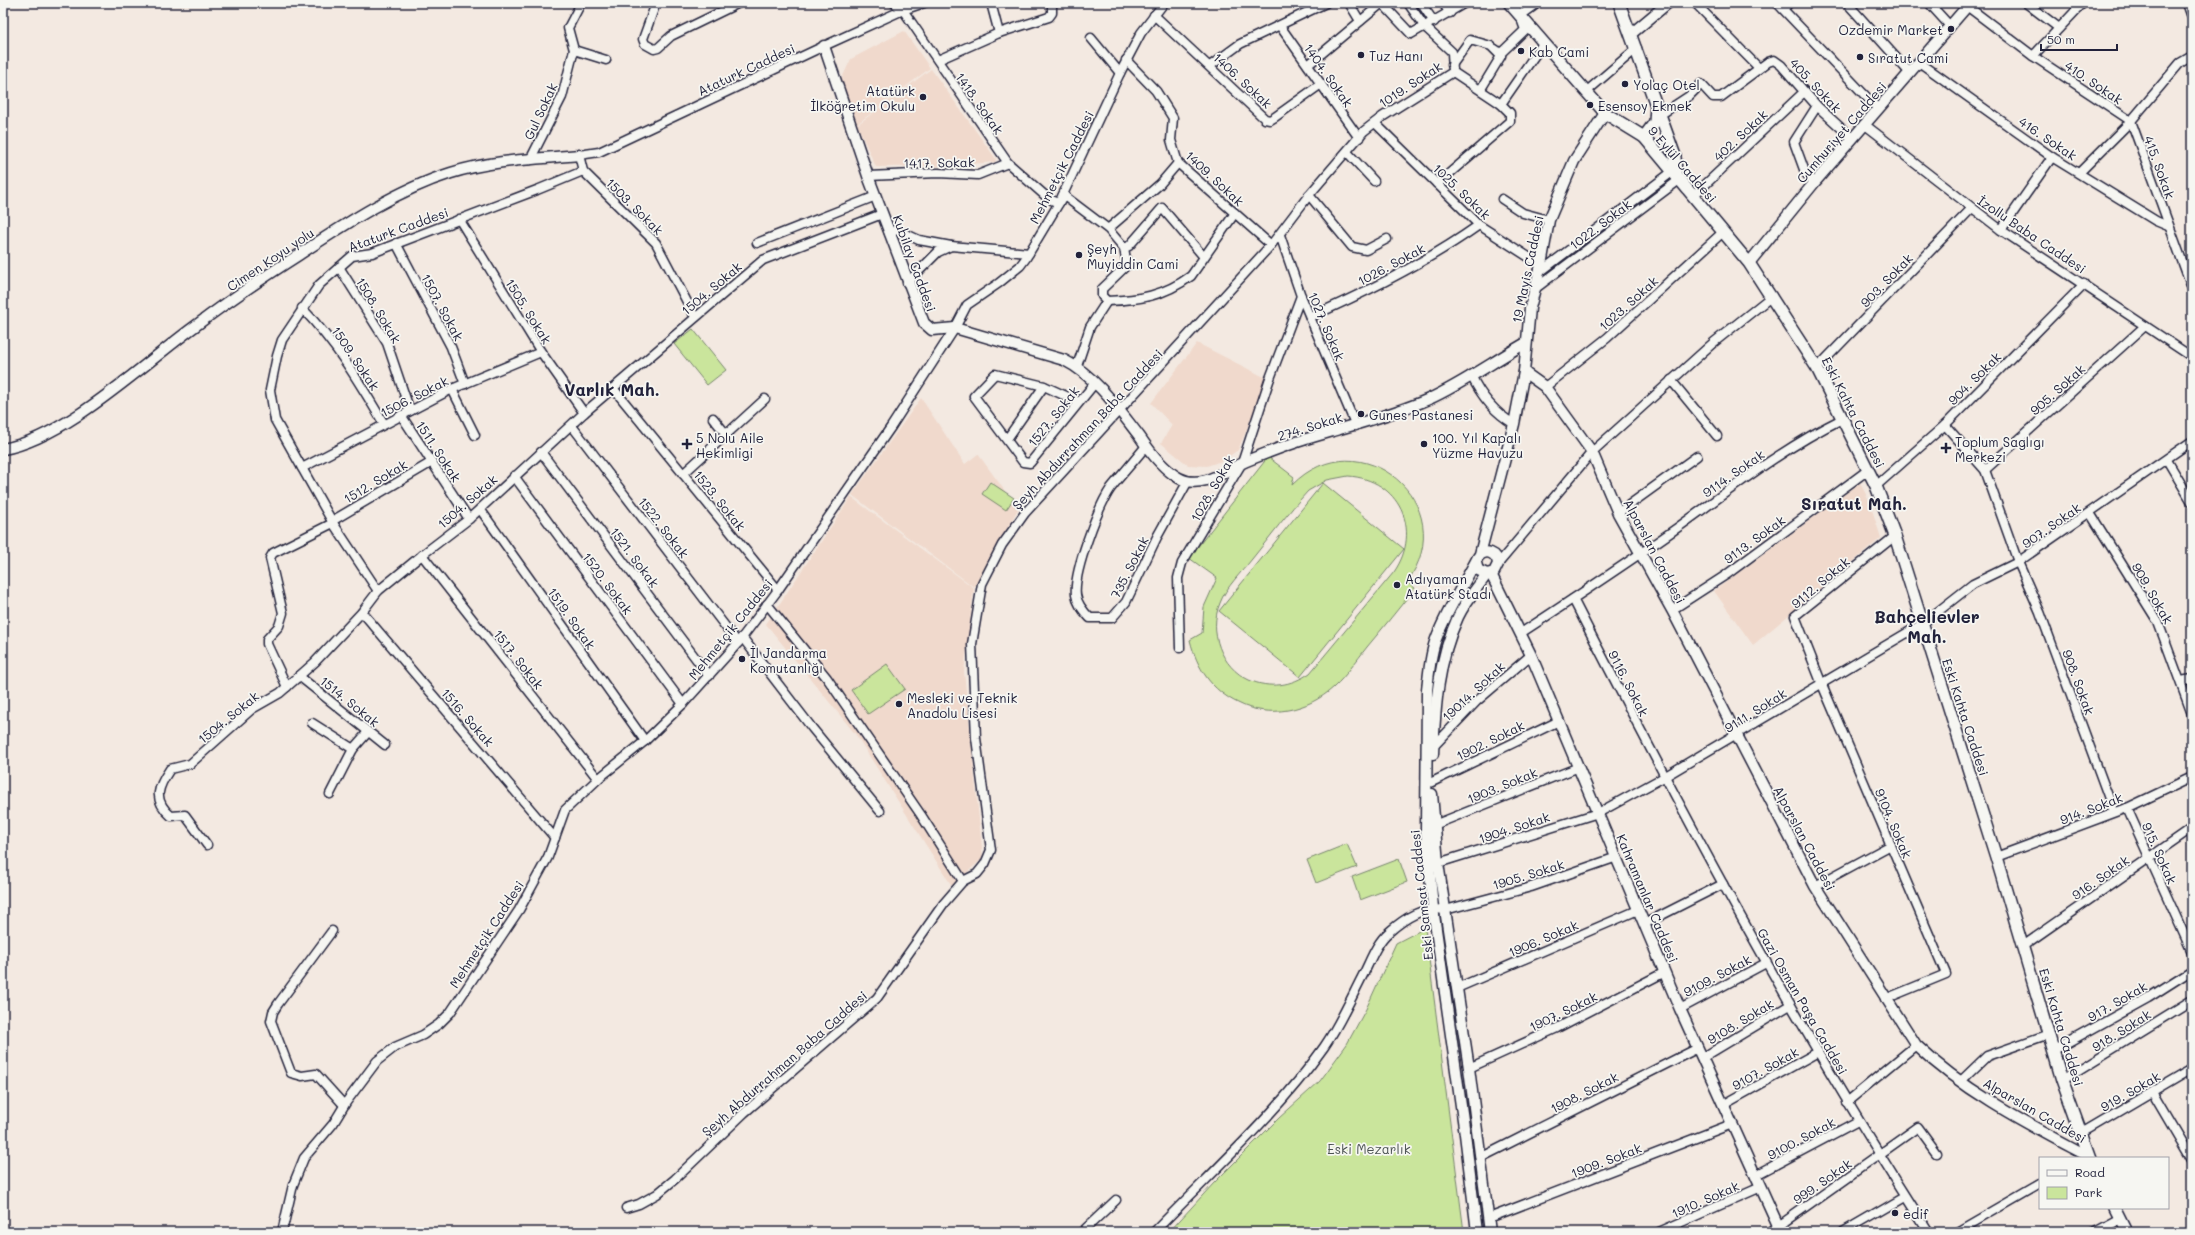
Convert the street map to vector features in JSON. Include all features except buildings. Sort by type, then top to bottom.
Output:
[{"type":"main road","name":"9 Eylül Caddesi","points":[[1509,3],[1605,113],[1644,137],[1749,263]]},
{"type":"main road","points":[[1619,3],[1637,48],[1675,156],[1676,176]]},
{"type":"main road","points":[[1644,137],[1655,122],[1658,110]]},
{"type":"main road","name":"Eski Kahta Caddesi","points":[[1749,263],[1772,296],[1817,368],[1876,486],[1895,536],[1996,857],[2062,1080],[2087,1157]]},
{"type":"main road","points":[[2117,1213],[2128,1232]]},
{"type":"street","name":"Gul Sokak","points":[[530,160],[562,97],[574,50],[568,28],[581,3]]},
{"type":"street","points":[[656,3],[643,39],[649,48],[654,49],[658,48],[670,36],[736,4]]},
{"type":"street","name":"1418. Sokak","points":[[894,3],[903,10],[1008,163],[1049,199],[1059,203]]},
{"type":"street","name":"Ataturk Caddesi","points":[[579,156],[593,154],[608,148],[824,46],[903,10],[924,3]]},
{"type":"street","points":[[990,3],[999,33]]},
{"type":"street","points":[[938,60],[999,33],[1049,17],[1052,13],[1052,3]]},
{"type":"street","name":"Mehmetçik Caddesi","points":[[282,1232],[293,1185],[304,1158],[333,1124],[344,1105],[377,1061],[395,1047],[423,1034],[439,1024],[450,1013],[519,910],[548,857],[565,810],[598,779],[645,741],[683,704],[740,640],[778,590],[891,427],[955,328],[967,304],[999,284],[1020,266],[1059,203],[1126,60],[1141,33],[1164,3]]},
{"type":"street","points":[[1210,66],[1240,44],[1326,3]]},
{"type":"street","points":[[1349,3],[1360,20]]},
{"type":"street","points":[[1308,65],[1382,3],[1411,34],[1450,13],[1464,3]]},
{"type":"street","name":"1019. Sokak","points":[[1375,123],[1382,116],[1452,68],[1452,52],[1424,26],[1408,3]]},
{"type":"street","points":[[1421,3],[1434,22]]},
{"type":"street","points":[[1443,3],[1450,13]]},
{"type":"street","points":[[1437,184],[1510,121],[1510,113],[1501,104],[1452,68],[1470,40],[1491,46],[1501,53],[1514,42],[1524,30],[1520,16],[1538,3]]},
{"type":"street","points":[[1631,34],[1668,3]]},
{"type":"street","points":[[1658,110],[1689,96],[1701,84],[1713,97],[1721,97],[1759,68],[1695,3]]},
{"type":"street","points":[[1777,3],[1786,6],[1878,109]]},
{"type":"street","points":[[1847,3],[1909,72]]},
{"type":"street","points":[[1930,3],[1949,25]]},
{"type":"street","points":[[2026,3],[2059,28]]},
{"type":"street","points":[[2033,56],[2083,3]]},
{"type":"street","points":[[2188,3],[2192,14]]},
{"type":"street","name":"Cumhuriyet Caddesi","points":[[1749,263],[1852,138],[1919,62],[1949,25],[1969,5]]},
{"type":"street","name":"410. Sokak","points":[[1969,5],[2033,56],[2131,121]]},
{"type":"street","name":"1406. Sokak","points":[[1154,15],[1210,66],[1258,114],[1270,120],[1321,84]]},
{"type":"street","name":"1404. Sokak","points":[[1280,26],[1359,138]]},
{"type":"street","points":[[1091,38],[1120,73]]},
{"type":"street","points":[[1501,104],[1544,42]]},
{"type":"street","name":"Kubilay Caddesi","points":[[824,46],[868,176],[907,283],[924,323],[932,330],[955,328],[1064,360],[1077,366],[1095,383],[1120,412]]},
{"type":"street","points":[[1481,89],[1501,56],[1491,46]]},
{"type":"street","points":[[1586,92],[1637,48]]},
{"type":"street","points":[[574,50],[606,60]]},
{"type":"street","points":[[2079,173],[2131,121],[2180,63],[2192,56]]},
{"type":"street","name":"1409. Sokak","points":[[1126,60],[1156,91],[1173,118],[1171,140],[1178,163],[1272,245]]},
{"type":"street","name":"405. Sokak","points":[[1759,68],[1774,60],[1781,65],[1817,106],[1852,138]]},
{"type":"street","name":"416. Sokak","points":[[1919,62],[2052,157],[2156,221],[2168,226]]},
{"type":"street","name":"402. Sokak","points":[[1692,196],[1804,92]]},
{"type":"street","points":[[1814,183],[1805,172],[1794,142],[1817,106]]},
{"type":"street","name":"19 Mayis Caddesi","points":[[1478,559],[1514,424],[1524,372],[1530,308],[1536,288],[1549,220],[1574,161],[1605,113]]},
{"type":"street","name":"415. Sokak","points":[[2131,121],[2168,226],[2192,288]]},
{"type":"street","name":"Şeyh Abdurrahman Baba Caddesi","points":[[626,1208],[639,1204],[657,1194],[675,1179],[744,1113],[869,1006],[877,998],[944,902],[963,881],[977,874],[985,864],[991,850],[976,738],[972,644],[982,584],[1002,545],[1025,513],[1120,412],[1272,245],[1309,195],[1359,138],[1375,123]]},
{"type":"street","name":"1025. Sokak","points":[[1375,123],[1479,225],[1540,269]]},
{"type":"street","name":"İzollu Baba Caddesi","points":[[1864,124],[2001,230],[2192,357]]},
{"type":"street","points":[[1347,152],[1374,181]]},
{"type":"street","points":[[579,156],[583,171]]},
{"type":"street","name":"Cimen Koyu yolu","points":[[3,449],[20,446],[75,416],[140,370],[194,327],[272,272],[377,206],[450,173],[481,165],[579,156]]},
{"type":"street","points":[[2001,230],[2052,157]]},
{"type":"street","name":"1417. Sokak","points":[[868,176],[938,173],[978,175],[1008,163]]},
{"type":"street","points":[[1108,229],[1160,184],[1178,163]]},
{"type":"street","name":"Ataturk Caddesi","points":[[378,591],[332,522],[276,420],[270,390],[282,340],[295,323],[302,308],[319,285],[352,256],[372,252],[538,190],[583,171]]},
{"type":"street","name":"1503. Sokak","points":[[583,171],[656,243],[695,317]]},
{"type":"street","name":"1022. Sokak","points":[[1540,269],[1676,176]]},
{"type":"street","name":"1022. Sokak","points":[[1536,288],[1676,176]]},
{"type":"street","points":[[1063,194],[1108,229],[1124,248],[1127,264],[1102,289],[1102,296],[1107,302]]},
{"type":"street","points":[[1309,195],[1352,246],[1366,250],[1387,239]]},
{"type":"street","points":[[757,242],[876,196]]},
{"type":"street","points":[[1502,199],[1523,213],[1549,220]]},
{"type":"street","points":[[1124,248],[1129,246],[1162,208],[1204,257]]},
{"type":"street","name":"903. Sokak","points":[[1817,368],[1972,208]]},
{"type":"street","points":[[1107,302],[1140,300],[1181,284],[1191,276],[1235,213]]},
{"type":"street","name":"1504. Sokak","points":[[207,845],[185,816],[171,816],[164,810],[158,797],[159,787],[170,769],[190,764],[252,710],[287,687],[362,612],[378,591],[422,554],[469,520],[514,476],[572,426],[584,413],[695,317],[764,260],[882,214]]},
{"type":"street","name":"1505. Sokak","points":[[459,219],[541,352],[584,413]]},
{"type":"street","name":"1026. Sokak","points":[[1310,317],[1345,301],[1446,249],[1479,225]]},
{"type":"street","points":[[889,233],[897,230],[918,240],[952,246],[1029,253]]},
{"type":"street","name":"1023. Sokak","points":[[1545,387],[1607,338],[1723,232]]},
{"type":"street","name":"1027. Sokak","points":[[1280,235],[1301,296],[1356,426]]},
{"type":"street","name":"1507. Sokak","points":[[396,243],[451,347],[465,384]]},
{"type":"street","points":[[907,283],[938,252],[952,246]]},
{"type":"street","name":"1508. Sokak","points":[[339,267],[387,343],[410,411]]},
{"type":"street","name":"904. Sokak","points":[[1876,486],[1945,425],[2084,284]]},
{"type":"street","name":"1028. Sokak","points":[[1180,648],[1178,578],[1182,563],[1242,462],[1301,296]]},
{"type":"street","points":[[1498,564],[1496,557],[1491,553],[1478,559],[1478,570],[1489,574],[1496,570],[1498,564],[1592,452],[1713,343],[1772,296]]},
{"type":"street","points":[[1077,366],[1090,327],[1107,302]]},
{"type":"street","name":"1509. Sokak","points":[[302,308],[327,334],[345,359],[384,424]]},
{"type":"street","name":"905. Sokak","points":[[1985,470],[2145,326]]},
{"type":"street","name":"274. Sokak","points":[[1188,481],[1206,480],[1242,462],[1294,443],[1356,426],[1429,398],[1526,343]]},
{"type":"street","name":"1506. Sokak","points":[[302,468],[452,389],[541,352]]},
{"type":"street","points":[[1524,372],[1545,387],[1592,452]]},
{"type":"street","points":[[1044,386],[1007,438],[974,396],[995,374],[1044,386],[1079,402]]},
{"type":"street","points":[[1471,375],[1477,388],[1503,417],[1514,424]]},
{"type":"street","points":[[1671,380],[1717,436]]},
{"type":"street","name":"1527. Sokak","points":[[1007,438],[1024,462],[1030,463],[1095,383]]},
{"type":"street","name":"1523. Sokak","points":[[613,388],[778,590]]},
{"type":"street","points":[[452,389],[475,435]]},
{"type":"street","points":[[683,474],[765,400]]},
{"type":"street","points":[[1120,412],[1146,446],[1176,476],[1188,481]]},
{"type":"street","name":"1511. Sokak","points":[[401,415],[469,520]]},
{"type":"street","points":[[713,418],[726,434]]},
{"type":"street","name":"9114. Sokak","points":[[1521,633],[1641,553],[1773,459],[1811,434],[1842,419]]},
{"type":"street","points":[[1945,425],[1985,470]]},
{"type":"street","name":"1522. Sokak","points":[[572,426],[740,640],[880,811]]},
{"type":"street","name":"907. Sokak","points":[[1922,624],[1973,584],[2018,562],[2167,460],[2192,441]]},
{"type":"street","name":"735. Sokak","points":[[1146,446],[1110,490],[1084,547],[1076,581],[1076,596],[1084,612],[1090,618],[1112,618],[1126,602],[1157,537],[1188,481]]},
{"type":"street","name":"1521. Sokak","points":[[541,452],[709,676]]},
{"type":"street","name":"Alparslan Caddesi","points":[[1592,452],[1618,514],[1672,610],[1815,886],[1885,999],[1916,1045],[1935,1063],[1986,1099],[2087,1157]]},
{"type":"street","points":[[1618,514],[1697,456]]},
{"type":"street","points":[[2167,460],[2192,502]]},
{"type":"street","name":"1512. Sokak","points":[[287,687],[267,644],[267,639],[279,626],[283,613],[270,558],[274,553],[332,522],[432,462]]},
{"type":"street","name":"9113. Sokak","points":[[1672,610],[1726,575],[1868,470]]},
{"type":"street","name":"908. Sokak","points":[[1985,470],[2018,562],[2040,612],[2114,812]]},
{"type":"street","name":"1520. Sokak","points":[[514,476],[683,704]]},
{"type":"street","name":"1519. Sokak","points":[[480,509],[645,741]]},
{"type":"street","name":"909. Sokak","points":[[2090,512],[2158,622],[2192,714]]},
{"type":"street","name":"9112. Sokak","points":[[1821,682],[1795,616],[1895,536]]},
{"type":"street","name":"1517. Sokak","points":[[422,554],[598,779]]},
{"type":"street","name":"Eski Samsat Caddesi","points":[[1477,1232],[1434,908],[1426,832],[1426,690],[1436,640],[1446,618],[1478,559]]},
{"type":"street","name":"Eski Samsat Caddesi","points":[[1489,574],[1458,616],[1447,643],[1437,690],[1432,782],[1438,864],[1482,1157],[1490,1232]]},
{"type":"street","name":"Kahramanlar Caddesi","points":[[1489,574],[1521,633],[1531,655],[1680,1009],[1761,1187],[1777,1230]]},
{"type":"street","name":"9116. Sokak","points":[[1573,599],[1664,777]]},
{"type":"street","points":[[767,604],[827,678],[917,809],[963,881]]},
{"type":"street","name":"1516. Sokak","points":[[362,612],[555,838]]},
{"type":"street","name":"9111. Sokak","points":[[1598,813],[1737,736],[1821,682],[1922,624]]},
{"type":"street","name":"19014. Sokak","points":[[1433,747],[1476,701],[1531,655]]},
{"type":"street","name":"1514. Sokak","points":[[299,676],[385,745]]},
{"type":"street","points":[[2181,681],[2192,679]]},
{"type":"street","name":"9104. Sokak","points":[[1821,682],[1946,974],[1885,999]]},
{"type":"street","name":"1902. Sokak","points":[[1432,782],[1559,721]]},
{"type":"street","points":[[312,723],[353,749]]},
{"type":"street","points":[[330,794],[353,749],[368,732]]},
{"type":"street","name":"1903. Sokak","points":[[1434,825],[1579,767]]},
{"type":"street","name":"Gazi Osman Paşa Caddesi","points":[[1664,777],[1790,1005],[1858,1121],[1928,1232]]},
{"type":"street","name":"914. Sokak","points":[[1996,857],[2127,808],[2192,777]]},
{"type":"street","name":"915. Sokak","points":[[2127,808],[2148,857],[2190,942],[2192,952]]},
{"type":"street","name":"1904. Sokak","points":[[1438,864],[1598,813]]},
{"type":"street","name":"916. Sokak","points":[[2023,946],[2148,857],[2192,828]]},
{"type":"street","points":[[1815,886],[1891,845]]},
{"type":"street","name":"1905. Sokak","points":[[1445,910],[1531,887],[1617,857]]},
{"type":"street","points":[[1644,924],[1723,884]]},
{"type":"street","points":[[1156,1231],[1268,1115],[1305,1072],[1336,1029],[1376,949],[1388,932],[1420,911],[1434,908],[1445,910]]},
{"type":"street","name":"1906. Sokak","points":[[1457,988],[1638,910]]},
{"type":"street","points":[[332,931],[278,1004],[270,1021],[291,1073],[302,1076],[316,1074],[344,1105]]},
{"type":"street","name":"9109. Sokak","points":[[1680,1009],[1766,963]]},
{"type":"street","name":"917. Sokak","points":[[2054,1050],[2148,998],[2192,970]]},
{"type":"street","name":"1907. Sokak","points":[[1469,1068],[1557,1028],[1665,972]]},
{"type":"street","name":"918. Sokak","points":[[2062,1080],[2192,1000]]},
{"type":"street","name":"9108. Sokak","points":[[1702,1058],[1790,1005]]},
{"type":"street","points":[[1961,1081],[1987,1056],[2049,1034]]},
{"type":"street","points":[[1847,1102],[1916,1045]]},
{"type":"street","name":"1908. Sokak","points":[[1482,1157],[1698,1048]]},
{"type":"street","name":"9107. Sokak","points":[[1723,1105],[1818,1052]]},
{"type":"street","name":"919. Sokak","points":[[2080,1134],[2192,1068]]},
{"type":"street","points":[[2152,1092],[2192,1160]]},
{"type":"street","name":"9100. Sokak","points":[[1756,1176],[1858,1121]]},
{"type":"street","name":"1909. Sokak","points":[[1489,1218],[1732,1124]]},
{"type":"street","name":"999. Sokak","points":[[1777,1230],[1918,1127],[1937,1153]]},
{"type":"street","points":[[1957,1232],[2039,1185]]},
{"type":"street","name":"1910. Sokak","points":[[1659,1232],[1761,1187]]},
{"type":"street","points":[[1843,1232],[1906,1196]]},
{"type":"street","points":[[1082,1232],[1116,1200]]},
{"type":"street","points":[[2094,1232],[2117,1213]]},
{"type":"shaded area","points":[[904,31],[930,68],[857,124],[841,80],[851,59]]},
{"type":"shaded area","name":"Atatürk İlköğretim Okulu","points":[[931,69],[996,159],[995,162],[947,166],[876,167],[857,125]]},
{"type":"shaded area","points":[[1197,343],[1268,379],[1238,450],[1224,460],[1207,466],[1188,465],[1161,443],[1172,425],[1151,403]]},
{"type":"shaded area","points":[[921,398],[965,464],[978,454],[1018,509],[974,587],[852,495]]},
{"type":"shaded area","points":[[1860,483],[1869,500],[1881,538],[1753,645],[1714,591]]},
{"type":"shaded area","name":"Mesleki ve Teknik Anadolu Lisesi","points":[[851,497],[974,588],[964,672],[983,858],[952,886],[856,735],[766,624]]},
{"type":"green space","points":[[693,329],[726,370],[707,385],[674,344]]},
{"type":"green space","name":"Adıyaman Atatürk Stadı","points":[[1268,457],[1294,477],[1292,485],[1319,466],[1347,460],[1373,465],[1396,479],[1414,499],[1423,525],[1421,553],[1407,582],[1415,588],[1334,687],[1312,702],[1288,710],[1262,711],[1250,708],[1228,698],[1206,677],[1197,660],[1190,640],[1202,633],[1204,607],[1217,578],[1189,558]],"holes":[[[1348,476],[1366,479],[1381,486],[1393,497],[1401,509],[1406,524],[1406,540],[1402,556],[1394,572],[1310,673],[1295,681],[1280,685],[1265,685],[1257,683],[1239,674],[1224,658],[1217,637],[1217,614],[1220,603],[1226,591],[1308,491],[1327,480]]]},
{"type":"green space","points":[[990,482],[1014,498],[1006,510],[982,494]]},
{"type":"green space","points":[[1323,483],[1404,549],[1300,677],[1219,611]]},
{"type":"green space","points":[[887,664],[905,689],[868,714],[851,690]]},
{"type":"green space","points":[[1347,844],[1357,867],[1316,883],[1307,860]]},
{"type":"green space","points":[[1399,859],[1407,882],[1360,900],[1352,877]]},
{"type":"green space","name":"Eski Mezarlık","points":[[1425,928],[1464,1232],[1169,1232],[1214,1183],[1279,1118],[1320,1081],[1347,1044],[1366,1009],[1396,943]]},
{"type":"place","name":"Ozdemir Market","points":[[1951,29]]},
{"type":"place","name":"Kab Cami","points":[[1521,51]]},
{"type":"place","name":"Tuz Hanı","points":[[1361,55]]},
{"type":"place","name":"Sıratut Cami","points":[[1860,57]]},
{"type":"place","name":"Yolaç Otel","points":[[1625,84]]},
{"type":"place","name":"Atatürk İlköğretim Okulu","points":[[923,97]]},
{"type":"place","name":"Esensoy Ekmek","points":[[1590,105]]},
{"type":"place","name":"Şeyh Muyiddin Cami","points":[[1079,255]]},
{"type":"place","name":"Gunes Pastanesi","points":[[1361,414]]},
{"type":"place","name":"5 Nolu Aile Hekimligi","points":[[687,444]]},
{"type":"place","name":"100. Yıl Kapalı Yüzme Havuzu","points":[[1424,444]]},
{"type":"place","name":"Toplum Saglıgı Merkezi","points":[[1946,448]]},
{"type":"place","name":"Adıyaman Atatürk Stadı","points":[[1397,585]]},
{"type":"place","name":"İl Jandarma Komutanlığı","points":[[742,659]]},
{"type":"place","name":"Mesleki ve Teknik Anadolu Lisesi","points":[[899,704]]},
{"type":"place","name":"edif","points":[[1895,1213]]},
{"type":"district","name":"Varlık Mah.","points":[[612,389]]},
{"type":"district","name":"Sıratut Mah.","points":[[1854,503]]},
{"type":"district","name":"Bahçelievler Mah.","points":[[1927,626]]}]
